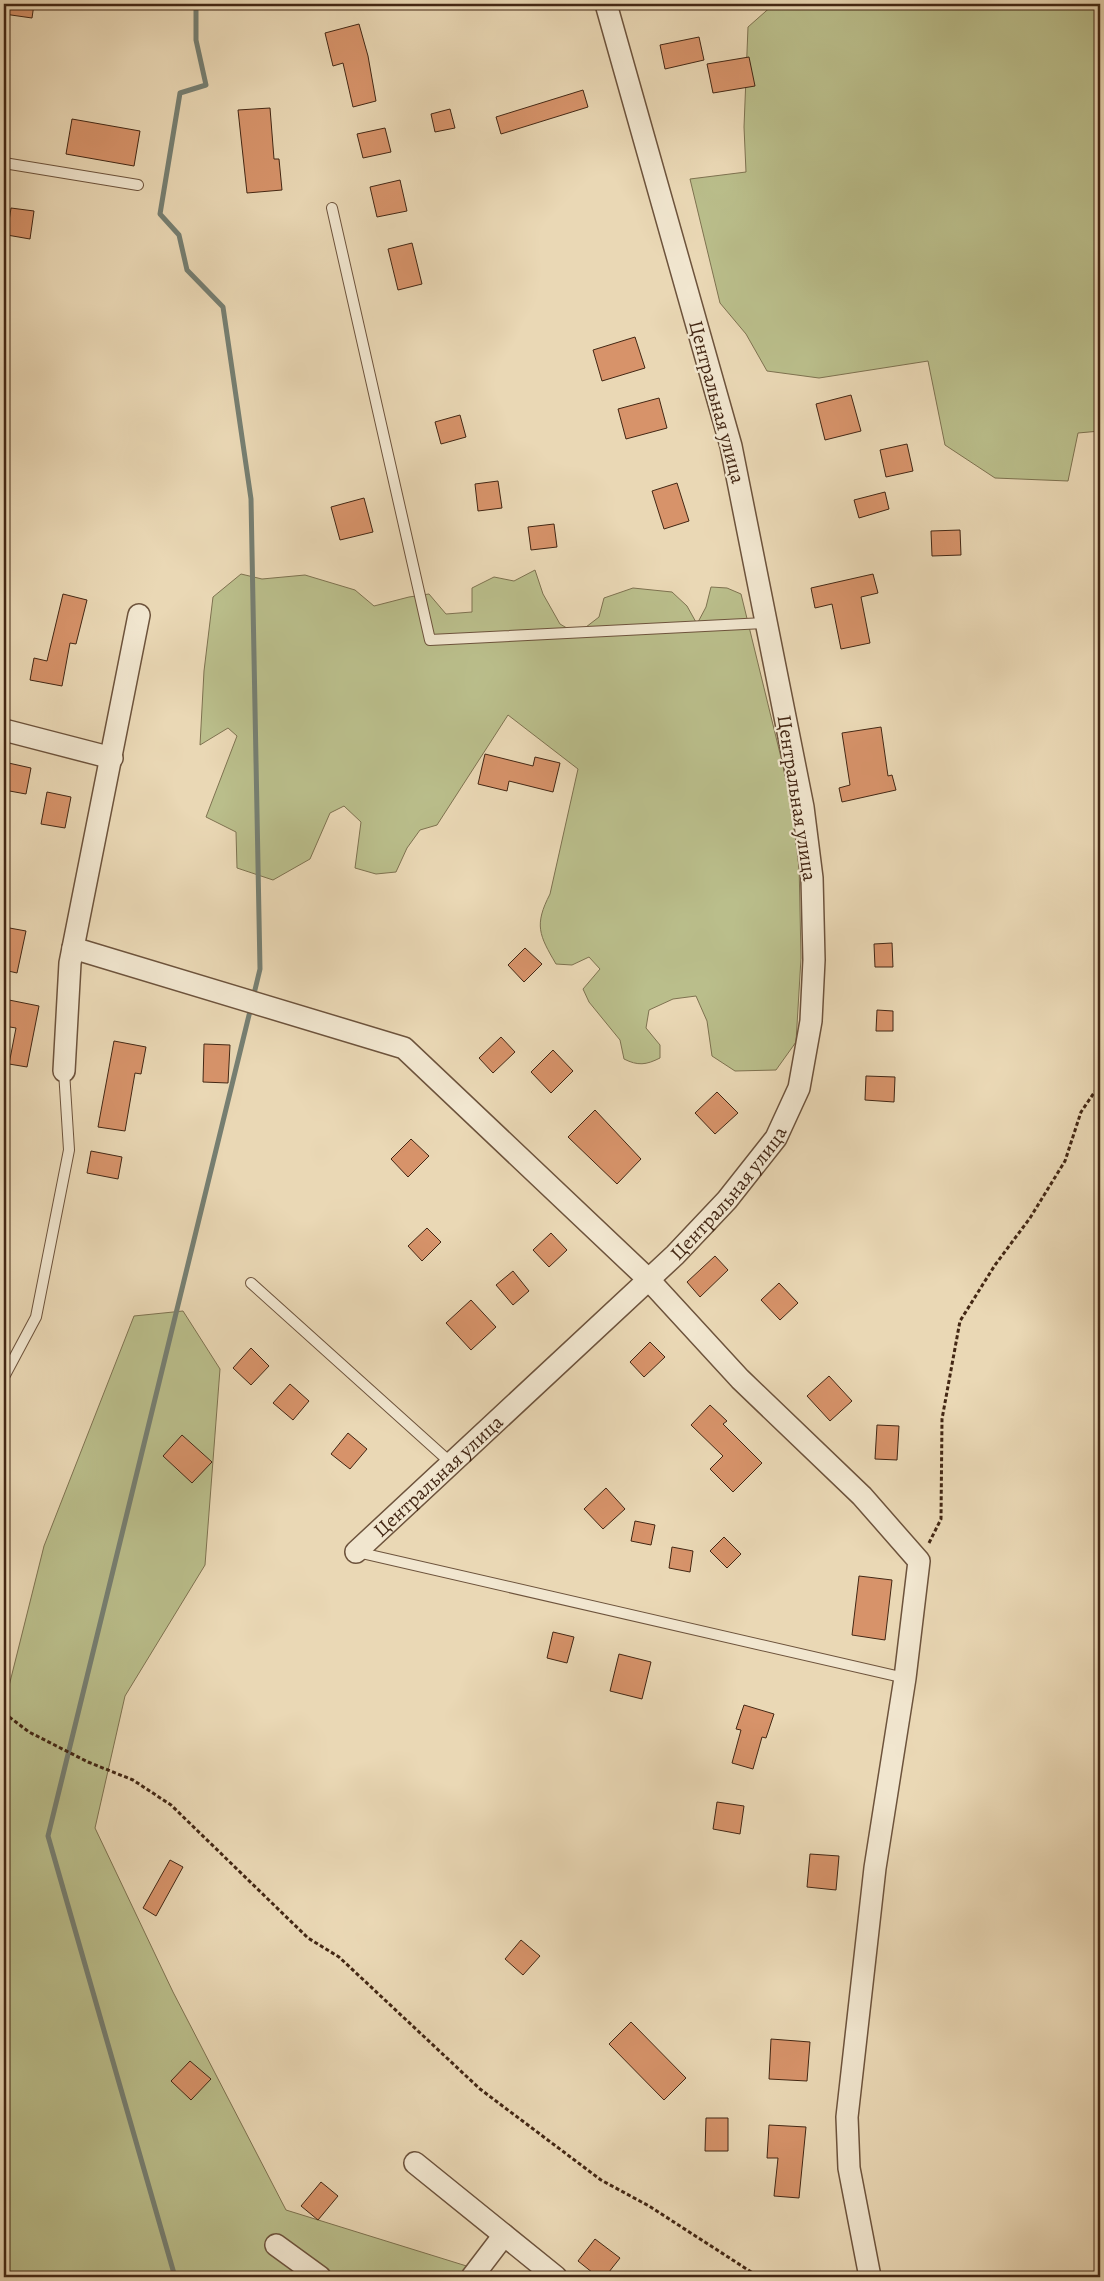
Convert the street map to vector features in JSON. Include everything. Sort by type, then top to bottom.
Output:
[{"type":"street","name":"Центральная улица","points":[[356,1552],[649,1280],[727,1200],[776,1138],[798,1088],[811,1021],[814,960],[812,878],[803,808],[765,623],[732,446],[606,4]]},
{"type":"street","points":[[64,1071],[73,948],[139,616]]},
{"type":"street","points":[[4,730],[112,758]]},
{"type":"street","points":[[73,948],[404,1048],[649,1280],[740,1379],[862,1496],[919,1561],[905,1678],[875,1868],[847,2117],[849,2168],[870,2277]]},
{"type":"street","points":[[415,2163],[556,2277]]},
{"type":"street","points":[[472,2277],[504,2235]]},
{"type":"street","points":[[276,2245],[320,2277]]},
{"type":"lane","points":[[4,163],[138,185]]},
{"type":"lane","points":[[332,208],[430,640],[765,623]]},
{"type":"lane","points":[[4,1378],[36,1318],[69,1150],[64,1071]]},
{"type":"lane","points":[[251,1283],[451,1463]]},
{"type":"lane","points":[[356,1552],[905,1678]]},
{"type":"path","points":[[919,1561],[941,1519],[942,1419],[960,1321],[995,1265],[1030,1218],[1064,1161],[1081,1112],[1100,1084]]},
{"type":"path","points":[[4,1713],[29,1732],[88,1762],[133,1780],[171,1805],[308,1938],[339,1957],[480,2089],[601,2180],[649,2206],[759,2277]]},
{"type":"green space","points":[[774,4],[1100,4],[1100,431],[1078,433],[1068,481],[995,478],[945,445],[928,361],[819,378],[767,371],[746,334],[720,303],[690,179],[746,172],[744,127],[748,27]]},
{"type":"green space","points":[[535,570],[543,594],[560,624],[577,634],[599,617],[604,598],[633,588],[672,592],[687,606],[697,624],[706,607],[711,587],[727,588],[741,594],[787,782],[799,862],[801,958],[796,1042],[776,1070],[735,1071],[712,1056],[707,1021],[696,996],[673,999],[649,1010],[646,1028],[660,1045],[660,1058],[642,1064],[624,1059],[620,1040],[589,1002],[583,989],[600,969],[589,957],[572,965],[556,964],[542,937],[540,922],[550,894],[578,769],[508,715],[437,825],[420,830],[407,848],[396,872],[376,874],[355,868],[361,822],[344,806],[330,813],[310,859],[273,880],[237,868],[236,832],[206,817],[237,736],[228,728],[200,745],[204,671],[213,597],[241,574],[262,579],[305,575],[355,590],[374,606],[429,594],[446,614],[472,612],[472,588],[494,577],[514,581]]},
{"type":"green space","points":[[183,1311],[220,1369],[205,1565],[125,1696],[95,1828],[173,1992],[286,2210],[473,2268],[485,2277],[4,2277],[4,1993],[9,1967],[4,1938],[4,1706],[44,1546],[134,1316]]},
{"type":"building","points":[[4,4],[34,4],[32,18],[4,14]]},
{"type":"building","points":[[359,24],[368,56],[376,101],[353,107],[343,63],[333,66],[325,33]]},
{"type":"building","points":[[699,37],[704,60],[665,69],[660,45]]},
{"type":"building","points":[[749,57],[755,86],[713,93],[707,64]]},
{"type":"building","points":[[583,90],[588,107],[501,134],[496,117]]},
{"type":"building","points":[[270,108],[274,159],[279,159],[282,190],[247,193],[238,110]]},
{"type":"building","points":[[450,109],[455,128],[435,132],[431,114]]},
{"type":"building","points":[[72,119],[140,131],[134,166],[66,154]]},
{"type":"building","points":[[385,128],[391,152],[363,158],[357,134]]},
{"type":"building","points":[[400,180],[407,211],[377,217],[370,187]]},
{"type":"building","points":[[11,208],[34,211],[30,239],[7,235]]},
{"type":"building","points":[[412,243],[422,284],[398,290],[388,249]]},
{"type":"building","points":[[635,337],[645,368],[602,381],[593,350]]},
{"type":"building","points":[[851,395],[861,431],[825,440],[816,404]]},
{"type":"building","points":[[659,398],[667,428],[626,439],[618,409]]},
{"type":"building","points":[[460,415],[466,437],[441,444],[435,422]]},
{"type":"building","points":[[907,444],[913,471],[886,477],[880,450]]},
{"type":"building","points":[[498,481],[502,508],[478,511],[475,484]]},
{"type":"building","points":[[677,483],[689,521],[664,529],[652,491]]},
{"type":"building","points":[[885,492],[889,509],[859,518],[854,500]]},
{"type":"building","points":[[364,498],[373,532],[340,540],[331,507]]},
{"type":"building","points":[[554,524],[557,547],[531,550],[528,527]]},
{"type":"building","points":[[960,530],[961,555],[932,556],[931,531]]},
{"type":"building","points":[[873,574],[878,593],[861,597],[870,643],[841,649],[832,604],[815,608],[811,588]]},
{"type":"building","points":[[63,594],[87,600],[76,644],[70,643],[62,686],[30,680],[34,658],[47,661]]},
{"type":"building","points":[[881,727],[888,776],[892,775],[896,790],[842,802],[839,788],[850,785],[842,733]]},
{"type":"building","points":[[485,754],[533,766],[535,757],[560,763],[553,792],[509,781],[507,791],[478,784]]},
{"type":"building","points":[[4,762],[31,768],[26,794],[4,790]]},
{"type":"building","points":[[47,792],[71,797],[65,828],[41,824]]},
{"type":"building","points":[[4,927],[26,931],[17,973],[4,970]]},
{"type":"building","points":[[892,943],[893,967],[875,967],[874,944]]},
{"type":"building","points":[[525,948],[542,964],[524,982],[508,965]]},
{"type":"building","points":[[4,999],[39,1006],[27,1067],[9,1064],[16,1028],[4,1026]]},
{"type":"building","points":[[877,1010],[893,1011],[893,1031],[876,1031]]},
{"type":"building","points":[[501,1037],[515,1052],[493,1073],[479,1058]]},
{"type":"building","points":[[114,1041],[146,1047],[141,1074],[135,1073],[125,1131],[98,1127]]},
{"type":"building","points":[[204,1044],[230,1045],[228,1083],[203,1082]]},
{"type":"building","points":[[553,1050],[573,1071],[551,1093],[531,1072]]},
{"type":"building","points":[[866,1076],[895,1077],[894,1102],[865,1100]]},
{"type":"building","points":[[717,1092],[738,1113],[715,1134],[695,1113]]},
{"type":"building","points":[[595,1110],[641,1159],[617,1184],[568,1137]]},
{"type":"building","points":[[411,1139],[429,1156],[408,1177],[391,1159]]},
{"type":"building","points":[[91,1151],[122,1157],[118,1179],[87,1173]]},
{"type":"building","points":[[427,1228],[441,1242],[422,1261],[408,1246]]},
{"type":"building","points":[[551,1233],[567,1250],[549,1267],[533,1250]]},
{"type":"building","points":[[715,1256],[728,1270],[700,1297],[687,1282]]},
{"type":"building","points":[[513,1271],[529,1291],[513,1305],[496,1285]]},
{"type":"building","points":[[779,1283],[798,1303],[780,1320],[761,1300]]},
{"type":"building","points":[[471,1300],[496,1327],[471,1350],[446,1323]]},
{"type":"building","points":[[650,1342],[665,1357],[644,1377],[630,1362]]},
{"type":"building","points":[[251,1348],[269,1366],[251,1385],[233,1368]]},
{"type":"building","points":[[829,1376],[852,1401],[830,1421],[807,1396]]},
{"type":"building","points":[[290,1384],[309,1401],[293,1420],[273,1403]]},
{"type":"building","points":[[710,1405],[727,1421],[723,1424],[762,1463],[733,1492],[710,1469],[723,1456],[691,1425]]},
{"type":"building","points":[[877,1425],[899,1426],[897,1460],[875,1459]]},
{"type":"building","points":[[348,1433],[367,1449],[350,1469],[331,1454]]},
{"type":"building","points":[[182,1435],[212,1462],[192,1483],[163,1456]]},
{"type":"building","points":[[606,1488],[625,1509],[603,1529],[584,1509]]},
{"type":"building","points":[[635,1521],[655,1525],[651,1545],[631,1541]]},
{"type":"building","points":[[724,1537],[741,1554],[727,1568],[710,1551]]},
{"type":"building","points":[[672,1547],[693,1551],[690,1572],[669,1568]]},
{"type":"building","points":[[859,1576],[892,1580],[885,1640],[852,1635]]},
{"type":"building","points":[[553,1632],[574,1637],[567,1663],[547,1658]]},
{"type":"building","points":[[619,1654],[651,1662],[642,1699],[610,1691]]},
{"type":"building","points":[[744,1705],[774,1714],[766,1738],[762,1737],[753,1769],[732,1763],[741,1730],[736,1729]]},
{"type":"building","points":[[717,1802],[744,1806],[740,1834],[713,1829]]},
{"type":"building","points":[[810,1854],[839,1856],[836,1890],[807,1887]]},
{"type":"building","points":[[170,1860],[183,1867],[156,1916],[143,1908]]},
{"type":"building","points":[[521,1940],[540,1956],[523,1975],[505,1959]]},
{"type":"building","points":[[631,2022],[686,2078],[664,2100],[609,2044]]},
{"type":"building","points":[[771,2039],[810,2042],[807,2081],[769,2079]]},
{"type":"building","points":[[190,2061],[211,2079],[191,2100],[171,2081]]},
{"type":"building","points":[[706,2118],[728,2118],[728,2151],[705,2151]]},
{"type":"building","points":[[769,2125],[806,2127],[799,2198],[774,2196],[778,2158],[767,2158]]},
{"type":"building","points":[[321,2182],[338,2196],[318,2220],[301,2206]]},
{"type":"building","points":[[595,2239],[620,2258],[605,2277],[598,2277],[578,2261]]},
{"type":"waterway","points":[[196,4],[196,40],[206,85],[180,93],[160,214],[179,235],[187,270],[223,307],[251,499],[260,969],[253,998]]},
{"type":"waterway","points":[[175,2277],[48,1836],[251,1007]]}]
